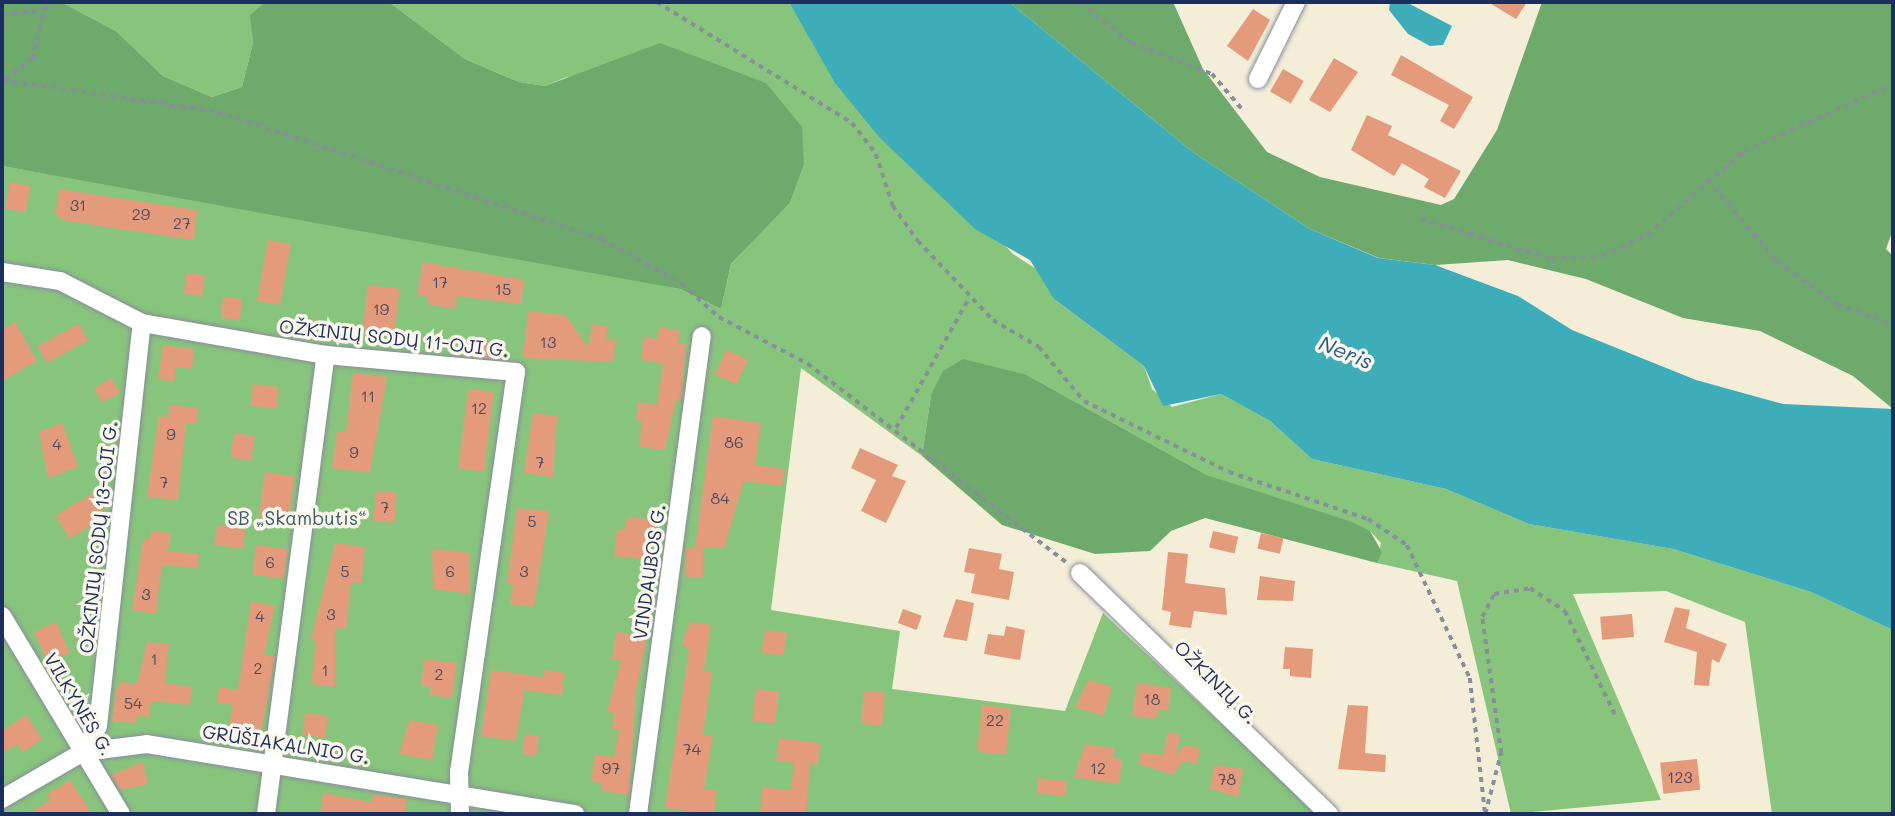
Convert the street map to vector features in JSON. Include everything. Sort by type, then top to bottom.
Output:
[{"type":"street","points":[[1258,79],[1296,2]]},
{"type":"street","name":"OŽKINIŲ SODŲ 11-OJI G.","points":[[2,272],[60,281],[142,323],[326,355],[516,372],[459,792],[460,814]]},
{"type":"street","name":"OŽKINIŲ SODŲ 13-OJI G.","points":[[83,752],[98,726],[142,323]]},
{"type":"street","name":"VINDAUBOS G.","points":[[638,814],[702,336]]},
{"type":"street","points":[[266,814],[326,355]]},
{"type":"street","name":"OŽKINIŲ G.","points":[[1080,573],[1192,689],[1329,814]]},
{"type":"street","name":"VILKYNĖS G.","points":[[2,616],[121,814]]},
{"type":"street","name":"GRŪŠIAKALNIO G.","points":[[2,799],[83,752],[147,744],[459,792],[575,814]]},
{"type":"path","points":[[2,15],[44,10],[54,2]]},
{"type":"path","points":[[657,2],[852,123],[876,154],[893,206],[969,298],[1039,347],[1084,401],[1229,472],[1368,519],[1407,545],[1470,678],[1485,813]]},
{"type":"path","points":[[1080,2],[1131,43],[1212,74],[1242,109]]},
{"type":"path","points":[[4,80],[32,59],[44,10]]},
{"type":"path","points":[[4,80],[218,112],[446,191],[571,225],[662,271],[719,317],[808,364],[897,428],[1080,573]]},
{"type":"path","points":[[1421,219],[1551,258],[1602,256],[1647,235],[1744,151],[1893,84]]},
{"type":"path","points":[[1708,180],[1777,262],[1837,304],[1893,325]]},
{"type":"path","points":[[897,428],[969,298]]},
{"type":"path","points":[[1485,813],[1501,753],[1482,617],[1494,594],[1530,589],[1565,611],[1615,715]]},
{"type":"green space","points":[[2,2],[61,2],[116,31],[163,76],[212,97],[242,87],[253,43],[250,15],[265,2],[389,2],[465,59],[519,82],[545,86],[660,43],[766,83],[802,127],[804,165],[790,203],[731,264],[721,309],[680,289],[2,166]]},
{"type":"green space","points":[[61,2],[265,2],[251,15],[253,43],[242,87],[212,97],[163,76],[116,31]]},
{"type":"green space","name":"SB „Skambutis“","points":[[389,2],[789,2],[812,40],[1013,254],[1044,274],[1054,299],[1144,366],[1152,389],[1172,407],[1221,394],[1270,421],[1312,459],[1446,489],[1529,524],[1673,549],[1811,592],[1893,630],[1893,814],[1772,814],[1745,622],[1666,591],[1573,594],[1661,800],[1511,814],[1457,581],[1377,563],[1381,543],[1370,531],[1207,475],[1027,375],[931,395],[922,456],[801,368],[771,610],[900,631],[892,689],[1065,711],[1103,613],[1318,814],[2,814],[2,166],[512,255],[680,289],[721,309],[731,264],[790,203],[804,165],[567,77],[545,86],[519,82],[465,59]]},
{"type":"green space","points":[[1009,2],[1173,2],[1203,69],[1267,152],[1320,177],[1441,205],[1454,199],[1497,130],[1542,2],[1893,2],[1893,229],[1886,249],[1893,256],[1893,409],[1853,376],[1760,331],[1683,318],[1586,279],[1508,260],[1435,265],[1379,258],[1310,229],[1194,153]]},
{"type":"green space","points":[[963,359],[1027,375],[1207,475],[1352,522],[1370,531],[1382,552],[1377,563],[1205,518],[1171,531],[1150,551],[1095,554],[1002,525],[922,456],[931,395],[943,371]]},
{"type":"water","name":"Neris","points":[[789,2],[1009,2],[1194,153],[1310,229],[1378,258],[1435,265],[1518,296],[1572,330],[1696,380],[1783,404],[1893,409],[1893,630],[1811,592],[1673,549],[1529,524],[1446,489],[1312,459],[1270,421],[1221,394],[1163,406],[1144,366],[1054,299],[1030,260],[975,229],[879,137],[835,83]]},
{"type":"water","points":[[1390,2],[1406,2],[1452,26],[1443,45],[1430,46],[1408,34],[1389,10]]},
{"type":"building","points":[[1488,2],[1527,2],[1516,19]]},
{"type":"building","points":[[1253,9],[1270,20],[1248,61],[1227,46]]},
{"type":"building","points":[[1401,55],[1473,97],[1454,129],[1440,121],[1449,105],[1391,75]]},
{"type":"building","points":[[1334,58],[1358,72],[1330,112],[1309,100]]},
{"type":"building","points":[[1283,69],[1304,81],[1291,104],[1270,92]]},
{"type":"building","points":[[1367,115],[1392,126],[1388,135],[1461,171],[1445,198],[1424,187],[1429,179],[1402,163],[1394,176],[1351,150]]},
{"type":"building","points":[[10,182],[31,186],[25,213],[5,209]]},
{"type":"building","points":[[59,189],[197,210],[194,240],[67,221],[55,215]]},
{"type":"building","points":[[268,240],[291,244],[280,305],[257,301]]},
{"type":"building","points":[[423,262],[524,280],[521,304],[457,296],[455,309],[427,304],[428,297],[417,295]]},
{"type":"building","points":[[186,273],[205,275],[203,296],[184,294]]},
{"type":"building","points":[[368,285],[400,289],[394,333],[363,329]]},
{"type":"building","points":[[223,297],[242,299],[240,320],[221,318]]},
{"type":"building","points":[[528,311],[565,315],[588,347],[592,324],[608,326],[606,339],[616,340],[613,362],[523,358]]},
{"type":"building","points":[[15,322],[37,361],[2,381],[2,330]]},
{"type":"building","points":[[79,324],[88,341],[46,363],[38,346]]},
{"type":"building","points":[[659,327],[680,331],[678,343],[686,344],[681,401],[676,400],[665,450],[639,447],[642,421],[636,420],[638,402],[657,405],[663,364],[641,360],[644,337],[657,339]]},
{"type":"building","points":[[466,342],[502,346],[500,360],[465,356]]},
{"type":"building","points":[[163,345],[194,349],[192,369],[176,367],[174,382],[158,379]]},
{"type":"building","points":[[726,350],[748,360],[737,384],[715,375]]},
{"type":"building","points":[[353,373],[387,377],[370,473],[332,468],[337,431],[346,432]]},
{"type":"building","points":[[111,378],[120,393],[103,403],[94,388]]},
{"type":"building","points":[[253,384],[279,387],[276,409],[250,406]]},
{"type":"building","points":[[468,389],[494,392],[484,472],[458,468]]},
{"type":"building","points":[[169,405],[198,408],[196,424],[186,423],[178,500],[147,497],[159,416],[168,417]]},
{"type":"building","points":[[533,413],[557,416],[553,477],[524,473]]},
{"type":"building","points":[[713,416],[761,423],[755,465],[785,469],[782,486],[744,481],[724,548],[695,547]]},
{"type":"building","points":[[62,423],[78,467],[48,478],[39,432]]},
{"type":"building","points":[[234,433],[255,436],[251,461],[231,458]]},
{"type":"building","points":[[860,448],[898,465],[892,476],[906,481],[886,523],[861,511],[876,480],[851,468]]},
{"type":"building","points":[[265,472],[295,476],[288,521],[259,517]]},
{"type":"building","points":[[376,491],[397,493],[394,523],[373,521]]},
{"type":"building","points":[[93,493],[107,516],[69,539],[55,516]]},
{"type":"building","points":[[517,508],[549,511],[534,607],[510,604],[513,585],[507,584]]},
{"type":"building","points":[[627,517],[656,520],[651,560],[614,556],[617,529],[625,530]]},
{"type":"building","points":[[217,525],[246,529],[243,549],[214,545]]},
{"type":"building","points":[[151,531],[171,533],[168,551],[199,554],[198,568],[162,565],[156,614],[132,610],[143,540],[150,540]]},
{"type":"building","points":[[1213,531],[1238,537],[1235,553],[1209,548]]},
{"type":"building","points":[[1261,533],[1283,538],[1280,554],[1257,549]]},
{"type":"building","points":[[335,543],[365,547],[361,583],[351,582],[346,629],[335,628],[335,687],[311,684],[316,641],[311,640]]},
{"type":"building","points":[[256,545],[288,549],[284,579],[252,575]]},
{"type":"building","points":[[685,548],[703,548],[703,578],[685,578]]},
{"type":"building","points":[[969,548],[1002,554],[999,569],[1014,572],[1009,600],[971,593],[975,574],[964,572]]},
{"type":"building","points":[[432,549],[470,553],[470,594],[433,589]]},
{"type":"building","points":[[1168,552],[1188,554],[1185,583],[1225,588],[1227,615],[1194,611],[1191,628],[1169,625],[1171,612],[1162,610]]},
{"type":"building","points":[[1260,576],[1295,581],[1293,601],[1257,600]]},
{"type":"building","points":[[956,599],[974,603],[967,641],[943,637]]},
{"type":"building","points":[[251,601],[275,606],[264,655],[275,656],[261,733],[229,727],[233,705],[217,703],[219,687],[238,690]]},
{"type":"building","points":[[1675,607],[1690,610],[1686,628],[1727,644],[1719,663],[1712,659],[1709,686],[1694,685],[1697,652],[1664,642]]},
{"type":"building","points":[[903,609],[922,616],[917,630],[898,623]]},
{"type":"building","points":[[1632,614],[1634,637],[1602,640],[1600,617]]},
{"type":"building","points":[[56,622],[70,653],[48,663],[34,632]]},
{"type":"building","points":[[690,622],[711,625],[704,671],[712,672],[703,735],[713,736],[704,789],[717,791],[714,814],[665,808],[689,651],[682,643]]},
{"type":"building","points":[[1006,626],[1025,630],[1020,660],[984,654],[988,634],[1004,636]]},
{"type":"building","points":[[765,630],[787,633],[784,656],[762,653]]},
{"type":"building","points":[[616,632],[647,636],[636,692],[629,795],[601,791],[602,783],[591,782],[595,754],[614,757],[619,730],[612,729],[614,713],[607,712],[621,660],[612,659]]},
{"type":"building","points":[[147,642],[169,644],[165,683],[192,687],[190,705],[151,701],[149,717],[137,715],[136,723],[112,721],[116,690],[120,682],[137,684]]},
{"type":"building","points":[[1285,647],[1313,649],[1311,678],[1290,676],[1290,669],[1283,669]]},
{"type":"building","points":[[424,659],[457,663],[452,698],[430,695],[431,687],[421,686]]},
{"type":"building","points":[[491,670],[543,677],[544,670],[565,673],[562,695],[524,690],[516,741],[481,736]]},
{"type":"building","points":[[1089,680],[1112,687],[1103,716],[1075,707]]},
{"type":"building","points":[[1137,683],[1171,688],[1168,711],[1158,710],[1156,719],[1132,716]]},
{"type":"building","points":[[756,689],[779,692],[775,724],[752,721]]},
{"type":"building","points":[[864,691],[885,693],[882,726],[861,724]]},
{"type":"building","points":[[982,705],[1011,708],[1006,755],[977,752]]},
{"type":"building","points":[[1348,705],[1368,706],[1365,753],[1386,755],[1385,772],[1338,769]]},
{"type":"building","points":[[305,713],[328,716],[325,738],[302,735]]},
{"type":"building","points":[[26,715],[42,739],[23,752],[17,744],[2,754],[2,731]]},
{"type":"building","points":[[410,720],[438,725],[432,760],[399,754]]},
{"type":"building","points":[[1168,732],[1180,734],[1176,757],[1184,745],[1200,748],[1197,764],[1183,761],[1173,775],[1139,764],[1141,752],[1163,755]]},
{"type":"building","points":[[525,734],[539,736],[536,756],[522,754]]},
{"type":"building","points":[[779,738],[820,743],[818,765],[810,764],[806,814],[760,813],[762,787],[791,790],[794,763],[776,761]]},
{"type":"building","points":[[1085,744],[1114,748],[1113,758],[1122,759],[1119,784],[1074,777]]},
{"type":"building","points":[[1697,759],[1700,790],[1663,794],[1660,763]]},
{"type":"building","points":[[143,762],[148,784],[120,790],[111,775]]},
{"type":"building","points":[[1214,765],[1243,769],[1238,797],[1210,789]]},
{"type":"building","points":[[1038,778],[1067,781],[1065,796],[1036,793]]},
{"type":"building","points":[[70,780],[92,814],[27,814],[50,800],[47,794]]},
{"type":"building","points":[[323,793],[372,802],[373,794],[407,799],[405,814],[320,814]]}]
